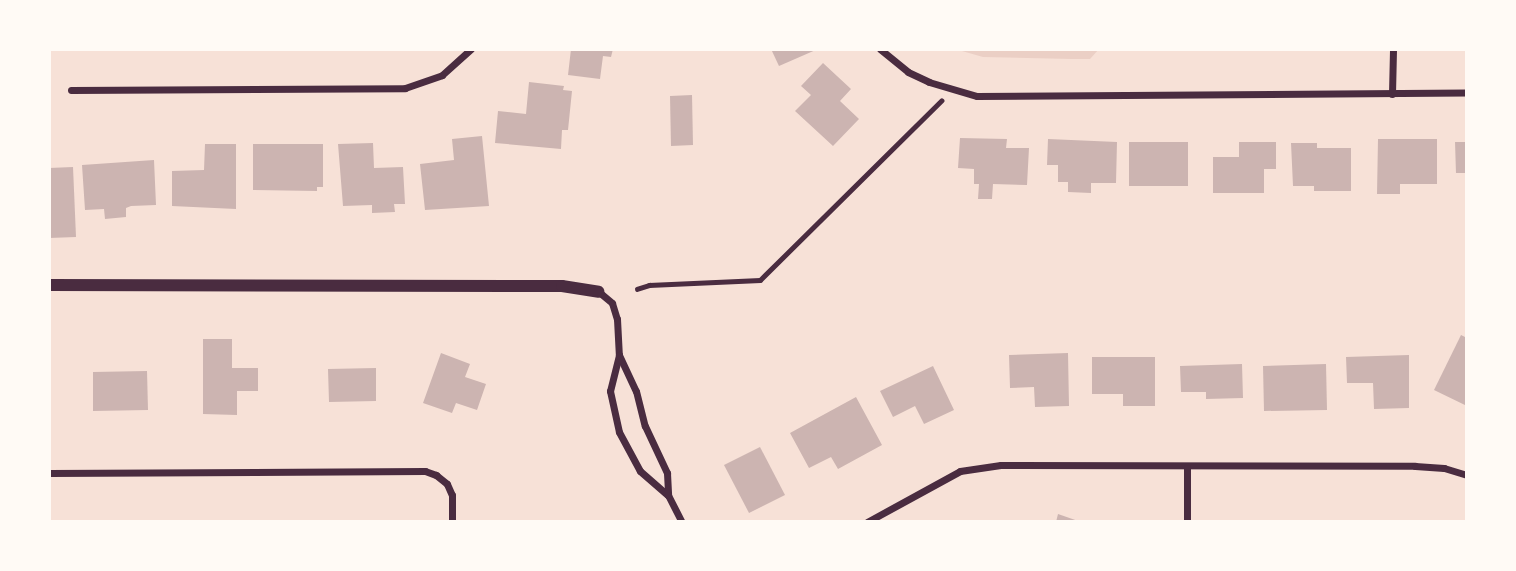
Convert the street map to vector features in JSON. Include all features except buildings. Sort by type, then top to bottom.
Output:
[{"type":"street","points":[[71,90],[405,88],[442,75],[471,49]]},
{"type":"street","points":[[880,49],[908,72],[952,90],[977,96],[1467,93]]},
{"type":"street","points":[[1392,49],[1392,94]]},
{"type":"street","points":[[49,285],[562,286],[599,292],[612,303],[619,355],[636,391],[645,426],[667,473],[668,495]]},
{"type":"street","points":[[619,355],[610,391],[619,432],[640,471],[668,495],[682,522]]},
{"type":"street","points":[[867,522],[944,479],[978,467],[1415,466],[1444,468],[1467,475]]},
{"type":"street","points":[[1187,468],[1187,522]]},
{"type":"street","points":[[49,473],[425,471],[436,475],[447,484],[452,495],[452,522]]},
{"type":"path","points":[[637,289],[649,285],[760,280],[952,90]]},
{"type":"shaded area","points":[[955,49],[1099,49],[1090,59],[1072,59],[983,57]]}]
